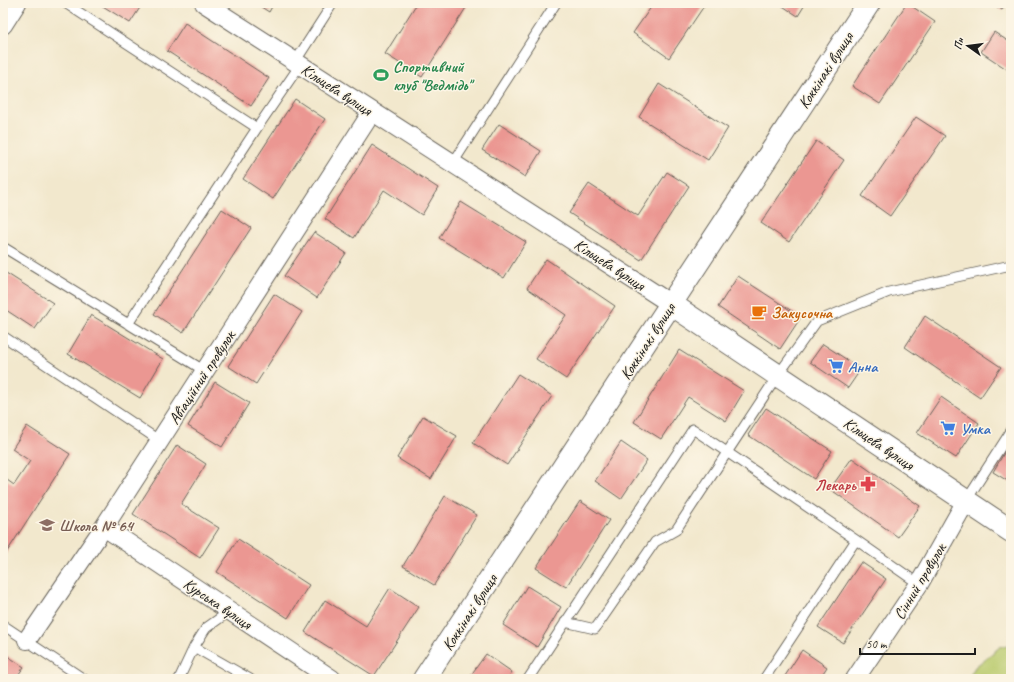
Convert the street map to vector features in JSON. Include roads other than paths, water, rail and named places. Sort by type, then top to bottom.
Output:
[{"type":"street","points":[[3,25],[17,3]]},
{"type":"street","name":"Кільцева вулиця","points":[[204,3],[672,304],[1011,531]]},
{"type":"street","name":"Коккінакі вулиця","points":[[424,679],[869,3]]},
{"type":"street","name":"Авіаційний провулок","points":[[27,640],[104,527],[372,112]]},
{"type":"street","name":"Сінний провулок","points":[[855,679],[919,584],[966,501]]},
{"type":"street","name":"Курська вулиця","points":[[104,527],[332,679]]},
{"type":"lane","points":[[65,3],[257,128]]},
{"type":"lane","points":[[128,324],[257,128],[298,63],[333,3]]},
{"type":"lane","points":[[453,163],[556,3]]},
{"type":"lane","points":[[3,247],[205,371]]},
{"type":"lane","points":[[565,622],[595,629],[655,542],[676,530],[778,375],[817,321],[889,292],[1011,265]]},
{"type":"lane","points":[[3,336],[160,441]]},
{"type":"lane","points":[[528,679],[692,429],[728,452],[919,584]]},
{"type":"lane","points":[[966,501],[1011,431]]},
{"type":"lane","points":[[764,679],[856,540]]},
{"type":"lane","points":[[179,679],[194,647],[206,628],[230,611]]},
{"type":"lane","points":[[3,625],[84,679]]},
{"type":"lane","points":[[194,647],[250,679]]},
{"type":"place","name":"Спортивний клуб \"Ведмідь\"","points":[[381,75]]},
{"type":"place","name":"Закусочна","points":[[759,312]]},
{"type":"place","name":"Анна","points":[[836,366]]},
{"type":"place","name":"Умка","points":[[948,428]]},
{"type":"place","name":"Лекарь","points":[[868,484]]},
{"type":"place","name":"Школа № 64","points":[[47,525]]}]
